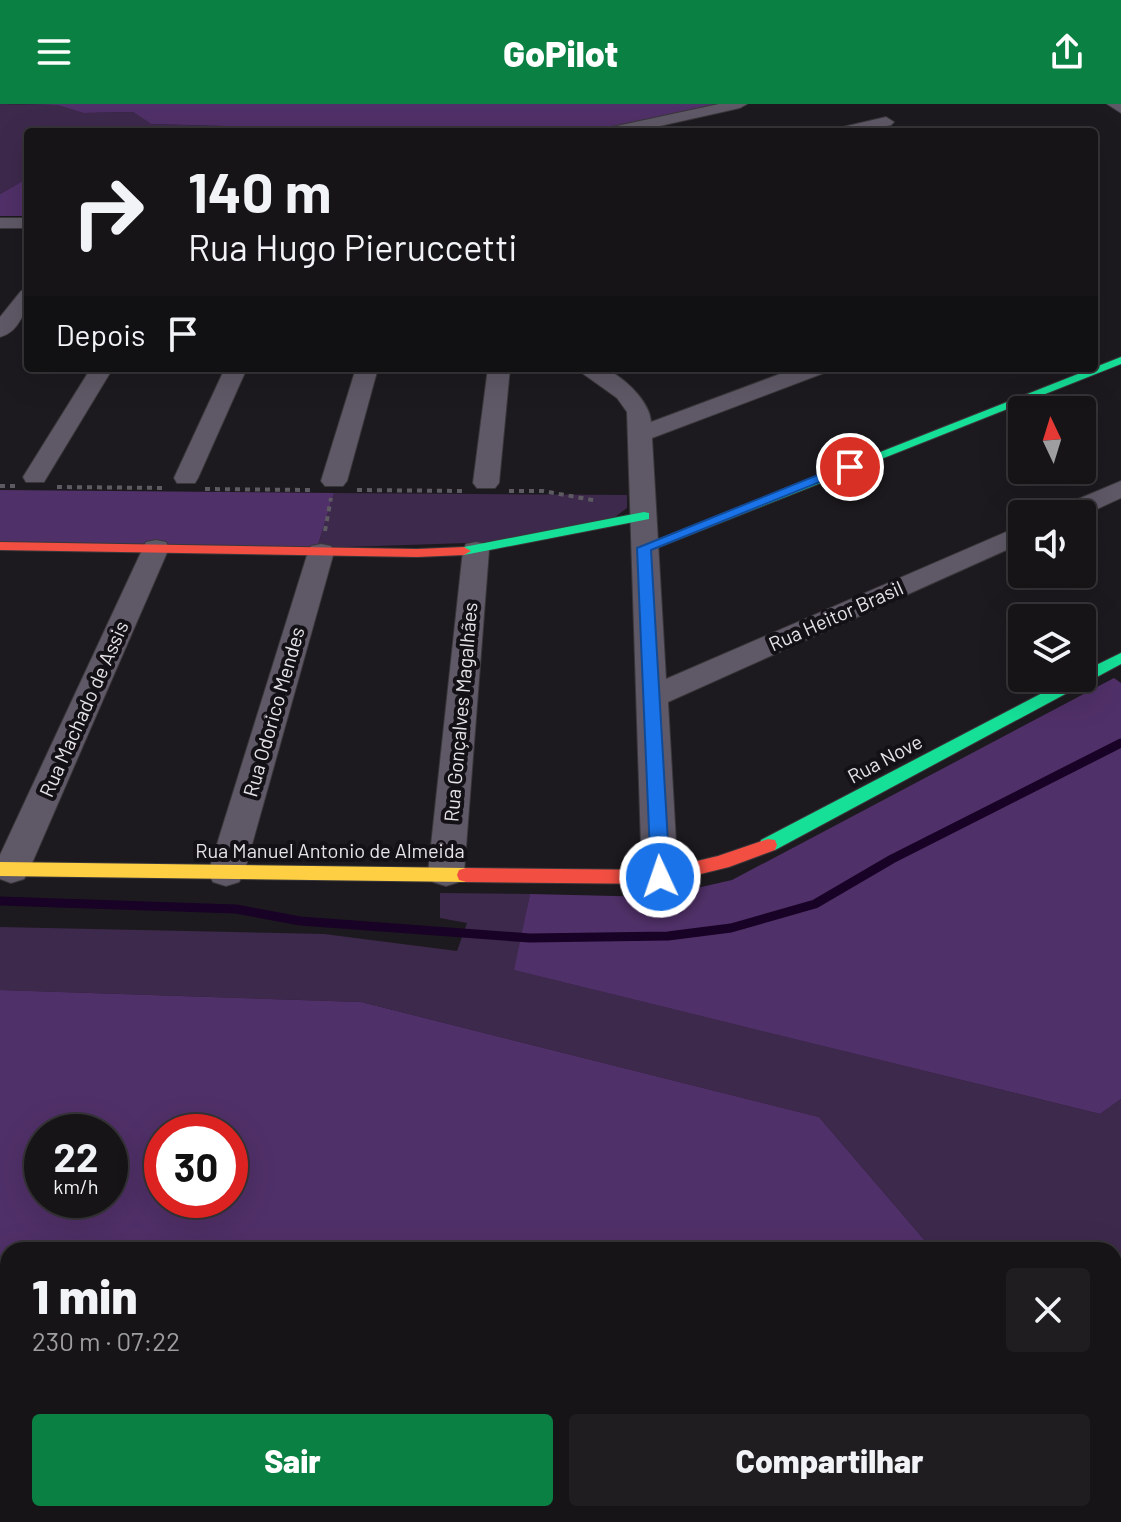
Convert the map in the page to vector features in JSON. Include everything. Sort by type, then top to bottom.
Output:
[{"type":"street","points":[[630,128],[740,104]]},
{"type":"street","points":[[737,123],[759,104]]},
{"type":"street","points":[[1114,104],[1121,108]]},
{"type":"street","points":[[662,121],[694,122],[709,128]]},
{"type":"street","points":[[858,128],[886,122]]},
{"type":"street","points":[[0,223],[24,223]]},
{"type":"street","points":[[0,331],[24,300]]},
{"type":"street","points":[[1098,369],[1121,360]]},
{"type":"street","points":[[35,477],[100,372]]},
{"type":"street","points":[[186,478],[234,372]]},
{"type":"street","points":[[334,481],[366,372]]},
{"type":"street","points":[[486,483],[499,372]]},
{"type":"street","points":[[592,372],[634,402],[639,412],[660,877]]},
{"type":"street","points":[[640,434],[805,372]]},
{"type":"street","points":[[644,548],[1091,372]]},
{"type":"street","points":[[1096,500],[1121,489]]},
{"type":"street","points":[[0,546],[321,552],[476,550],[644,516]]},
{"type":"street","name":"Rua Heitor Brasil","points":[[650,698],[1008,539]]},
{"type":"street","name":"Rua Machado de Assis","points":[[6,870],[156,548]]},
{"type":"street","name":"Rua Gonçalves Magalhães","points":[[446,873],[476,550]]},
{"type":"street","name":"Rua Odorico Mendes","points":[[226,873],[321,552]]},
{"type":"street","name":"Rua Nove","points":[[660,877],[744,857],[782,839],[1121,658]]},
{"type":"street","name":"Rua Manuel Antonio de Almeida","points":[[6,870],[660,877]]},
{"type":"path","points":[[321,552],[334,481]]},
{"type":"shaded area","points":[[0,104],[57,105],[83,113],[133,112],[151,124],[228,128],[24,128],[24,180],[0,194]]},
{"type":"shaded area","points":[[14,104],[726,104],[619,128],[228,128],[151,124],[133,112],[83,113],[57,105]]},
{"type":"shaded area","points":[[24,180],[24,216],[0,216],[0,194]]},
{"type":"shaded area","points":[[0,490],[334,493],[317,548],[0,542]]},
{"type":"shaded area","points":[[334,493],[627,495],[627,508],[615,517],[496,542],[317,548]]},
{"type":"shaded area","points":[[1114,678],[1121,683],[1121,1099],[1100,1114],[514,970],[530,894],[657,897],[732,880],[1088,692],[1096,692],[1096,688]]},
{"type":"shaded area","points":[[440,893],[530,894],[515,970],[1100,1114],[1121,1099],[1121,1242],[926,1242],[819,1117],[361,1002],[0,990],[0,927],[324,934],[457,951],[467,923],[440,918]]},
{"type":"shaded area","points":[[0,990],[361,1002],[819,1117],[926,1242],[0,1242]]},
{"type":"waterway","points":[[0,901],[236,909],[300,921],[530,938],[668,936],[731,928],[815,904],[892,859],[1121,743]]},
{"type":"traffic: fast","points":[[1098,369],[1121,360]]},
{"type":"traffic: fast","points":[[644,548],[1091,372]]},
{"type":"traffic: fast","points":[[464,551],[644,516]]},
{"type":"traffic: fast","points":[[768,845],[1121,658]]},
{"type":"traffic: slow","points":[[0,869],[466,875]]},
{"type":"traffic: jam","points":[[0,546],[417,553],[464,551]]},
{"type":"traffic: jam","points":[[466,875],[660,877],[722,862],[768,845]]},
{"type":"route","points":[[660,877],[644,548],[850,467]]}]
